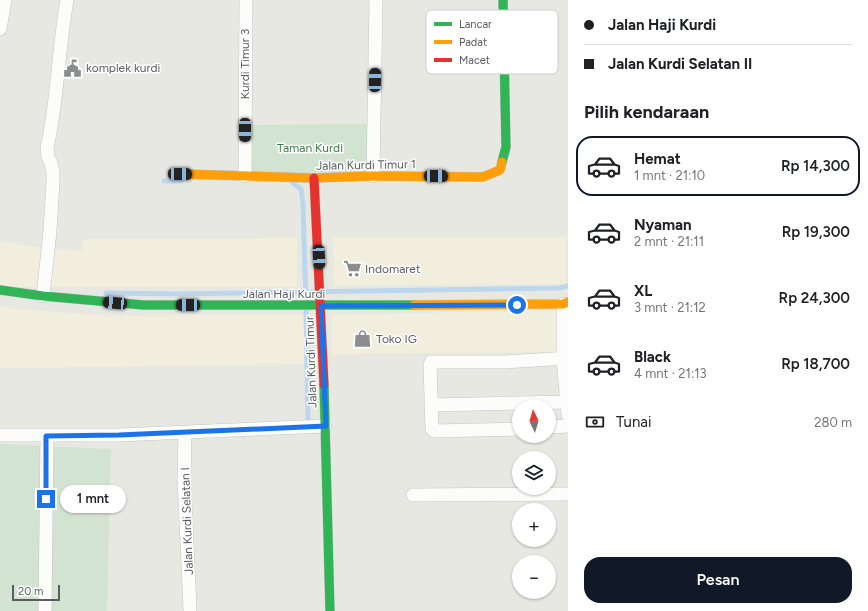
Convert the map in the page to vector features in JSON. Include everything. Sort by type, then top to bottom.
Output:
[{"type":"street","points":[[0,29],[5,0]]},
{"type":"street","points":[[43,293],[50,231],[53,182],[53,172],[48,157],[47,148],[56,95],[67,0]]},
{"type":"street","name":"Kurdi Timur 3","points":[[245,176],[246,0]]},
{"type":"street","points":[[372,176],[376,0]]},
{"type":"street","name":"Jalan Kurdi Timur 1","points":[[503,0],[503,10]]},
{"type":"street","name":"Jalan Kurdi Timur 1","points":[[180,174],[314,178],[372,176],[483,177],[500,170],[506,148],[504,74]]},
{"type":"street","name":"Jalan Kurdi Timur","points":[[314,178],[326,426],[330,611]]},
{"type":"street","name":"Jalan Haji Kurdi","points":[[0,290],[43,293],[144,305],[321,306],[565,303]]},
{"type":"street","points":[[565,303],[566,402],[568,415]]},
{"type":"street","points":[[512,429],[434,432],[432,429],[431,362],[505,362],[565,359]]},
{"type":"street","points":[[431,405],[566,402]]},
{"type":"street","points":[[0,435],[119,435],[326,426]]},
{"type":"street","points":[[556,427],[568,426]]},
{"type":"street","name":"Jalan Kurdi Selatan I","points":[[185,433],[184,478],[190,609]]},
{"type":"street","points":[[45,611],[46,436]]},
{"type":"street","points":[[413,495],[568,494]]},
{"type":"shaded area","points":[[333,237],[566,237],[566,284],[334,286]]},
{"type":"shaded area","points":[[297,238],[297,287],[7,287],[0,285],[0,241],[27,246],[82,251],[84,239]]},
{"type":"shaded area","points":[[0,305],[20,309],[110,316],[305,314],[304,364],[0,368]]},
{"type":"shaded area","points":[[568,310],[562,352],[332,354],[332,315]]},
{"type":"green space","name":"Taman Kurdi","points":[[370,124],[370,172],[251,173],[251,125]]},
{"type":"green space","points":[[0,444],[111,449],[107,611],[0,611]]},
{"type":"waterway","points":[[164,181],[181,181]]},
{"type":"waterway","points":[[293,183],[301,189],[303,204],[306,303]]},
{"type":"waterway","points":[[106,293],[180,294],[560,288],[568,286]]},
{"type":"waterway","points":[[306,310],[308,424]]},
{"type":"traffic: fast","points":[[503,0],[503,10]]},
{"type":"traffic: fast","points":[[502,162],[506,147],[505,74]]},
{"type":"traffic: fast","points":[[0,290],[43,296],[143,305],[414,305]]},
{"type":"traffic: fast","points":[[324,385],[330,611]]},
{"type":"traffic: slow","points":[[181,174],[314,178],[373,176],[483,177],[500,170],[502,162]]},
{"type":"traffic: slow","points":[[414,305],[563,304],[568,302]]},
{"type":"traffic: jam","points":[[314,178],[324,385]]},
{"type":"place","name":"komplek kurdi","points":[[73,68]]},
{"type":"place","name":"Indomaret","points":[[352,269]]},
{"type":"place","name":"Toko IG","points":[[363,339]]},
{"type":"route","points":[[46,499],[46,436],[185,433],[326,426],[321,306],[517,305]]}]
